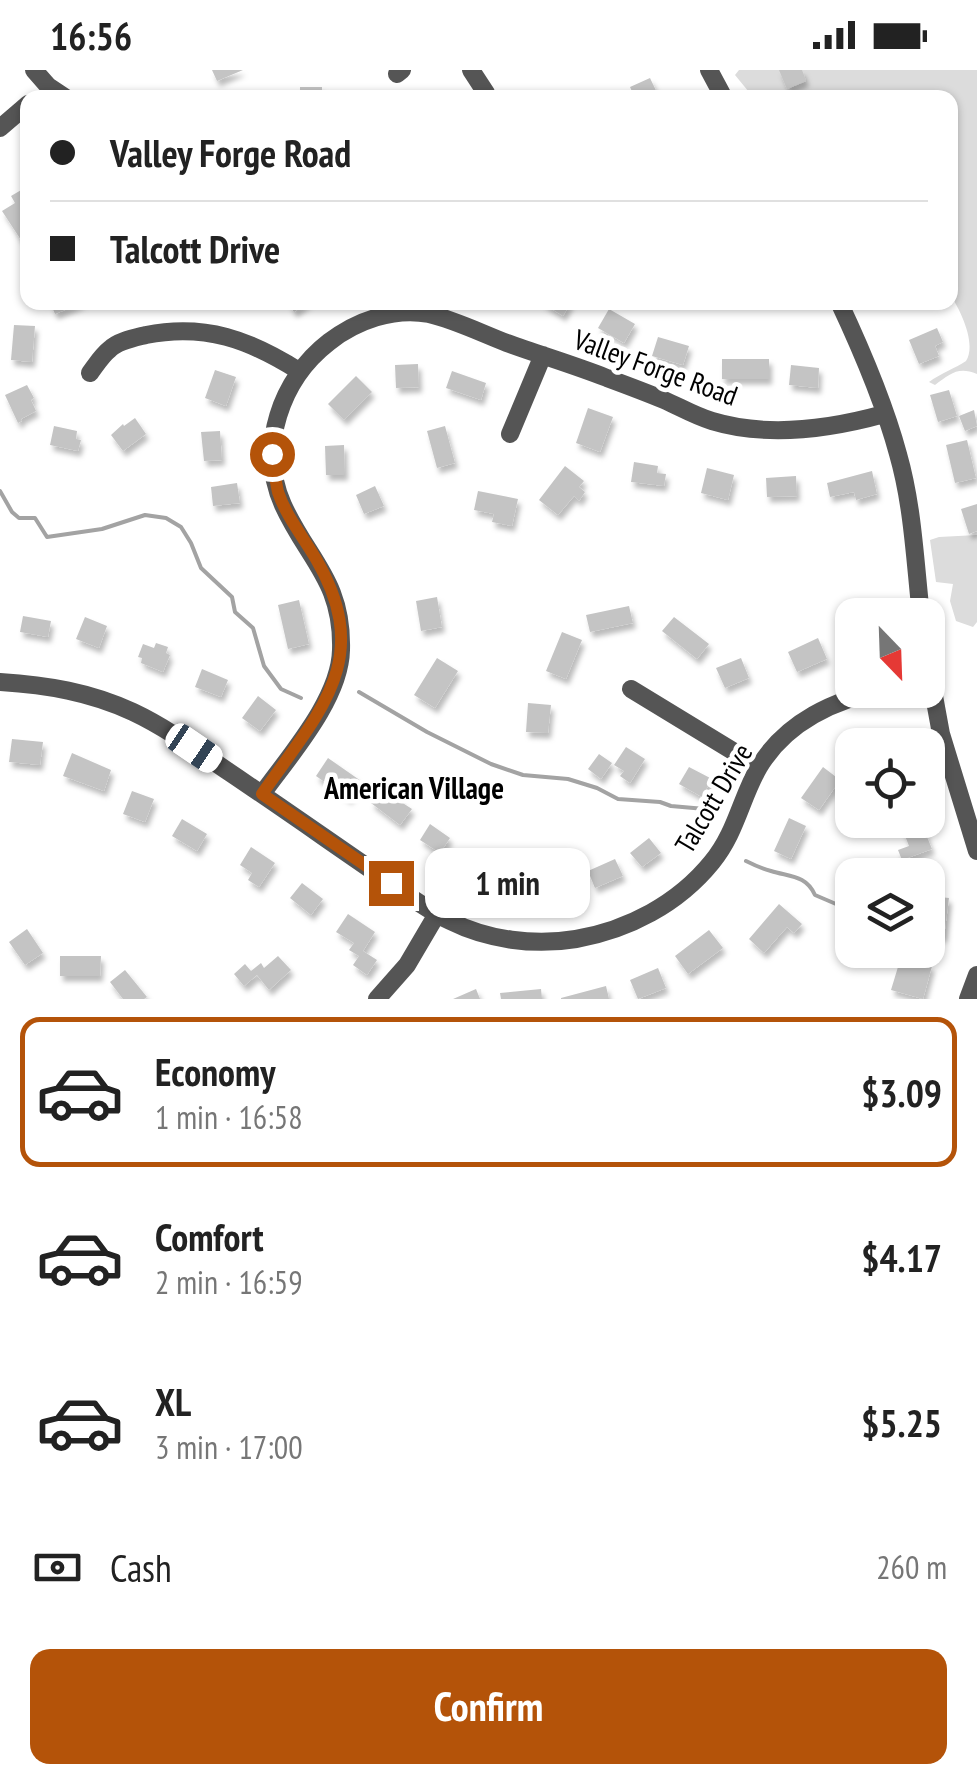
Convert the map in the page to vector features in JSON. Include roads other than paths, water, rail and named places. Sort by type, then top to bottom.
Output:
[{"type":"street","points":[[0,128],[20,111]]},
{"type":"street","points":[[843,310],[898,454],[919,598]]},
{"type":"street","name":"Valley Forge Road","points":[[262,794],[318,713],[336,678],[341,655],[338,605],[324,573],[282,504],[276,482],[272,454],[277,420],[283,400],[300,372],[321,349],[349,328],[405,313],[441,318],[584,368],[700,417],[731,426],[783,430],[826,427],[884,414]]},
{"type":"street","points":[[90,373],[111,347],[136,338],[180,332],[214,333],[246,342],[300,372]]},
{"type":"street","points":[[510,434],[543,355]]},
{"type":"street","name":"Talcott Drive","points":[[0,682],[66,689],[119,706],[172,734],[437,914],[476,931],[534,942],[597,935],[644,918],[684,890],[712,862],[739,817],[760,767],[801,722],[835,704]]},
{"type":"street","points":[[631,688],[760,767]]},
{"type":"street","points":[[937,708],[954,782],[977,851]]},
{"type":"street","points":[[377,999],[406,965],[437,914]]},
{"type":"waterway","points":[[0,491],[12,512],[19,518],[35,518],[47,537],[102,529],[145,515],[166,518],[181,527],[201,568],[232,597],[235,612],[253,628],[264,666],[281,689],[301,698]]},
{"type":"waterway","points":[[359,692],[427,732],[491,764],[523,775],[568,779],[618,799],[705,809]]},
{"type":"waterway","points":[[746,861],[802,880],[815,895],[835,904]]},
{"type":"district","name":"American Village","points":[[414,787]]}]
